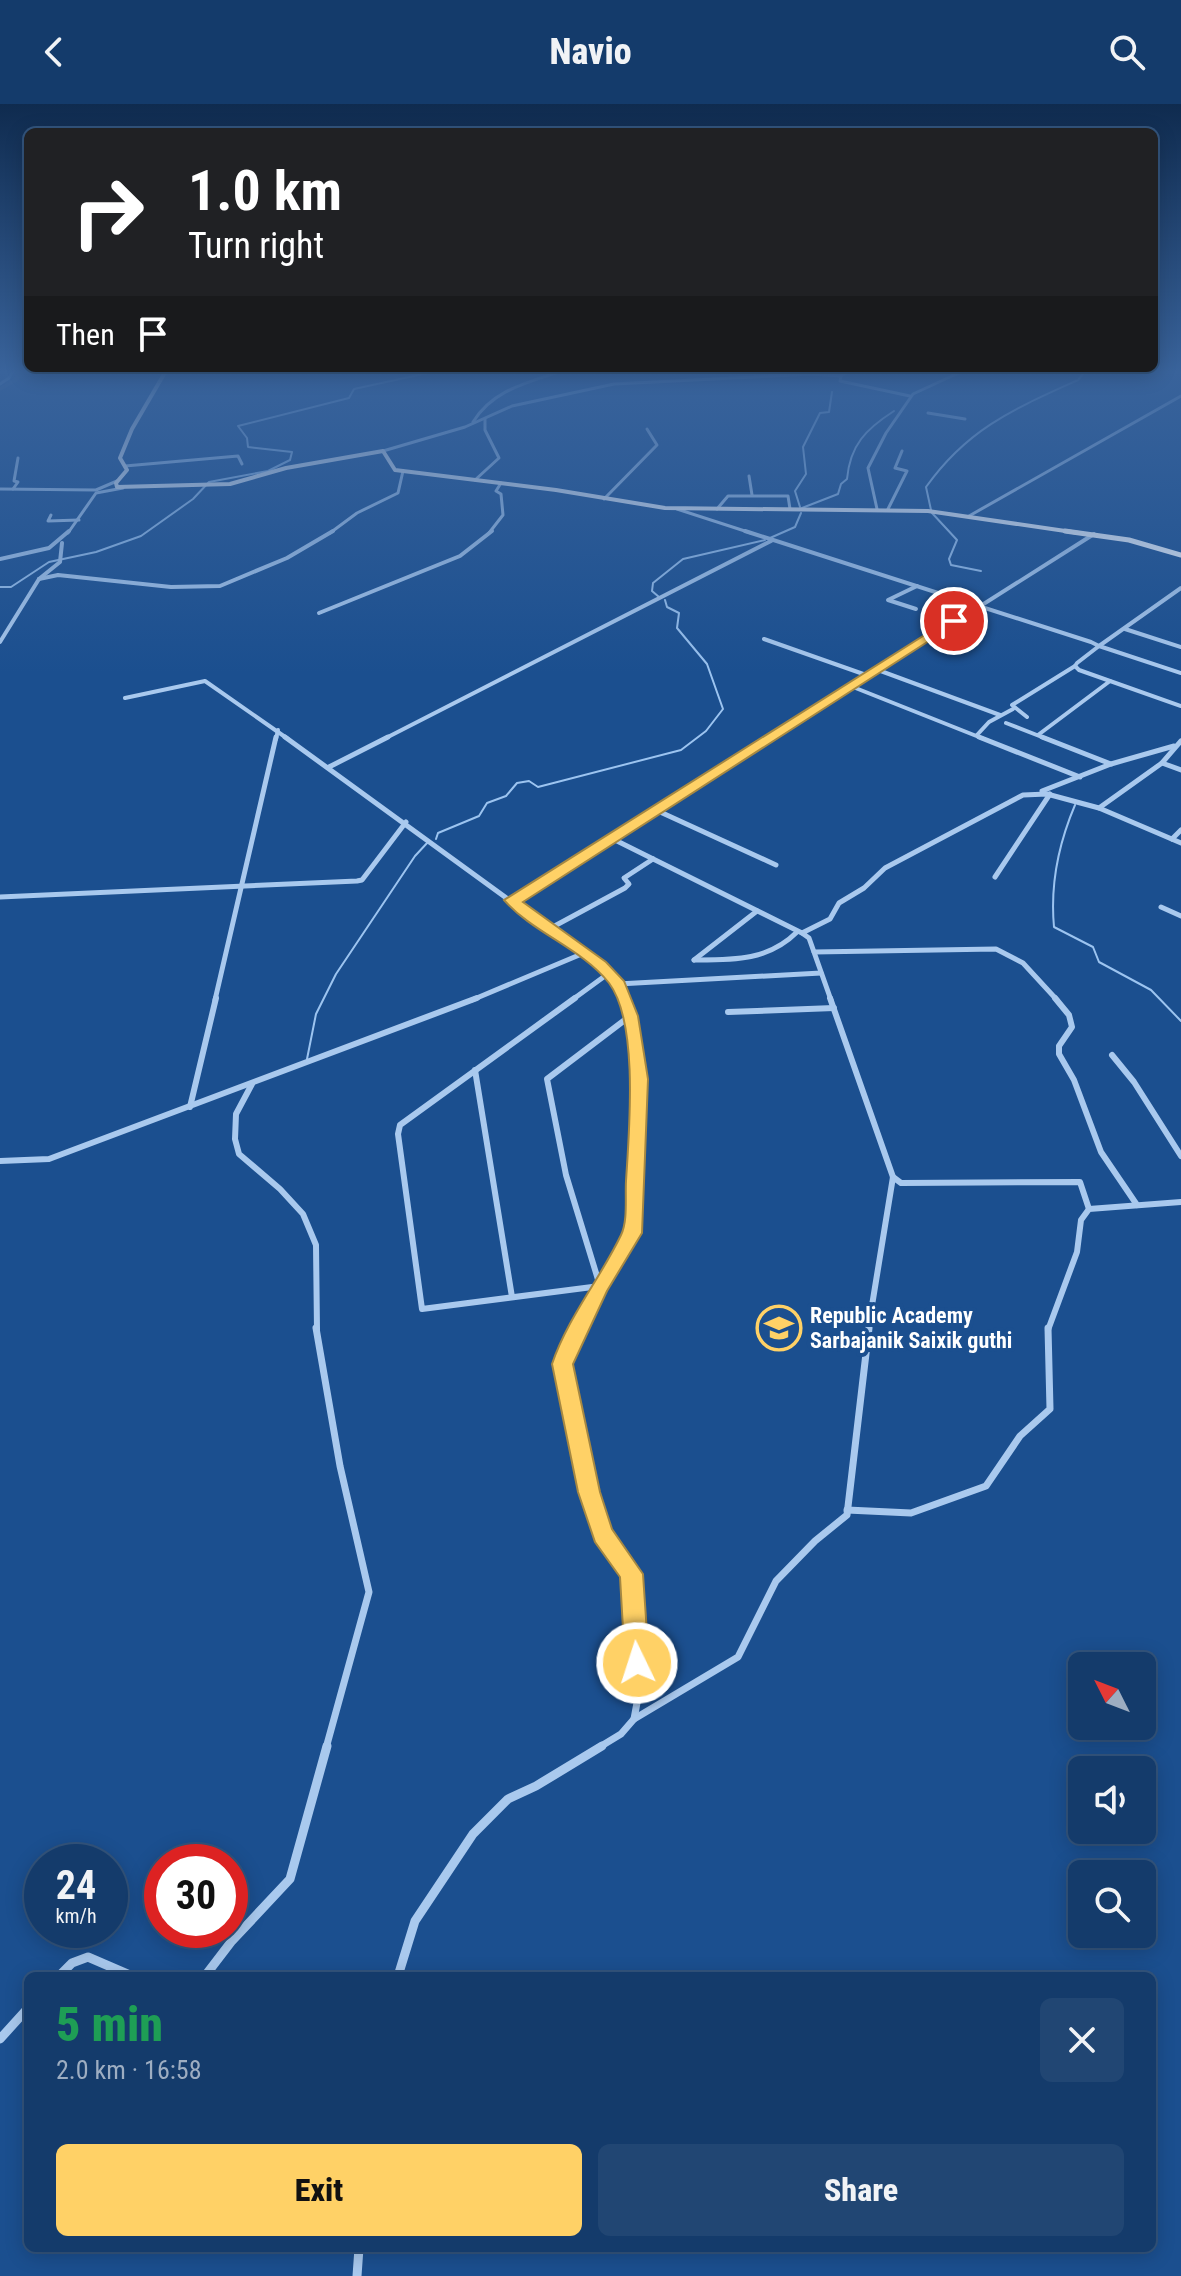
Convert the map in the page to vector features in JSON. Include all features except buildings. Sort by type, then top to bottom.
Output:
[{"type":"main road","points":[[127,470],[119,485],[221,484],[276,470]]},
{"type":"main road","points":[[403,471],[677,509],[888,509],[969,516],[1147,543],[1181,555]]},
{"type":"street","points":[[13,489],[18,482],[14,481],[16,470]]},
{"type":"street","points":[[475,480],[486,470]]},
{"type":"street","points":[[604,499],[632,470]]},
{"type":"street","points":[[869,470],[877,509]]},
{"type":"street","points":[[888,509],[907,471],[904,470]]},
{"type":"street","points":[[969,516],[1050,470]]},
{"type":"street","points":[[39,579],[58,575],[189,588],[220,586],[287,558],[320,540],[357,513],[398,493],[403,471]]},
{"type":"street","points":[[749,476],[752,495]]},
{"type":"street","points":[[319,613],[437,567],[475,546],[503,515],[501,494],[496,491],[501,483]]},
{"type":"street","points":[[0,489],[102,490],[119,485]]},
{"type":"street","points":[[0,559],[45,551],[63,541],[96,493],[119,485]]},
{"type":"street","points":[[717,509],[728,496],[752,495],[788,496],[796,509]]},
{"type":"street","points":[[677,509],[1181,673]]},
{"type":"street","points":[[51,515],[47,524],[79,520]]},
{"type":"street","points":[[511,900],[516,901],[1094,534]]},
{"type":"street","points":[[0,642],[39,579],[60,562],[63,541]]},
{"type":"street","points":[[329,767],[773,541]]},
{"type":"street","points":[[916,609],[888,600],[917,586]]},
{"type":"street","points":[[1013,709],[1012,705],[1075,666],[1181,588]]},
{"type":"street","points":[[1125,629],[1181,647]]},
{"type":"street","points":[[764,639],[869,676]]},
{"type":"street","points":[[1075,666],[1181,706]]},
{"type":"street","points":[[878,670],[1000,715]]},
{"type":"street","points":[[125,698],[205,681],[406,822],[584,953],[618,984],[630,1016],[640,1079],[632,1233],[568,1346],[563,1364],[589,1492],[603,1534],[631,1574],[639,1692],[634,1719]]},
{"type":"street","points":[[1038,735],[1110,681]]},
{"type":"street","points":[[853,687],[1080,777]]},
{"type":"street","points":[[977,735],[1000,715],[1013,709]]},
{"type":"street","points":[[1013,709],[1027,717]]},
{"type":"street","points":[[1006,723],[1111,764]]},
{"type":"street","points":[[190,1107],[278,730]]},
{"type":"street","points":[[694,960],[765,957],[786,946],[800,932],[822,925],[836,914],[839,903],[864,888],[885,868],[1011,797],[1042,791],[1181,741]]},
{"type":"street","points":[[1099,808],[1162,763],[1173,753],[1174,746]]},
{"type":"street","points":[[1162,763],[1181,770]]},
{"type":"street","points":[[1042,791],[1099,808],[1181,843]]},
{"type":"street","points":[[995,877],[1050,794]]},
{"type":"street","points":[[658,811],[776,865]]},
{"type":"street","points":[[0,897],[362,880],[406,822]]},
{"type":"street","points":[[1172,839],[1181,830]]},
{"type":"street","points":[[399,1972],[415,1921],[473,1834],[508,1799],[621,1734],[634,1719],[738,1657],[776,1581],[815,1541],[847,1515],[870,1316],[893,1177],[809,938],[613,839]]},
{"type":"street","points":[[549,929],[625,888],[629,884],[624,878],[653,859]]},
{"type":"street","points":[[1161,907],[1181,916]]},
{"type":"street","points":[[694,960],[757,911]]},
{"type":"street","points":[[814,952],[996,949],[1023,963],[1069,1015],[1072,1027],[1059,1046],[1059,1054],[1074,1080],[1101,1152],[1137,1205]]},
{"type":"street","points":[[0,1161],[49,1159],[438,1014],[584,953]]},
{"type":"street","points":[[694,960],[699,978]]},
{"type":"street","points":[[600,1286],[425,1309],[419,1305],[398,1128],[609,973]]},
{"type":"street","points":[[618,984],[821,973]]},
{"type":"street","points":[[728,1012],[834,1008]]},
{"type":"street","points":[[600,1286],[566,1175],[547,1079],[630,1016]]},
{"type":"street","points":[[1112,1055],[1134,1082],[1181,1156]]},
{"type":"street","points":[[475,1070],[512,1297]]},
{"type":"street","points":[[208,1972],[231,1942],[290,1879],[369,1592],[340,1466],[315,1321],[316,1245],[303,1214],[280,1189],[239,1154],[235,1139],[236,1114],[252,1084]]},
{"type":"street","points":[[893,1177],[901,1183],[1080,1182],[1089,1209]]},
{"type":"street","points":[[847,1510],[911,1513],[986,1486],[1030,1424],[1050,1409],[1048,1326],[1077,1252],[1081,1220],[1089,1209],[1181,1202]]},
{"type":"street","points":[[63,1972],[72,1963],[88,1957],[123,1972]]},
{"type":"street","points":[[0,2039],[24,2012]]},
{"type":"street","points":[[357,2276],[359,2252]]},
{"type":"waterway","points":[[0,587],[11,587],[49,562],[96,552],[141,536],[193,499],[209,482],[269,470]]},
{"type":"waterway","points":[[800,507],[795,491],[806,470]]},
{"type":"waterway","points":[[802,508],[838,494],[848,470]]},
{"type":"waterway","points":[[931,510],[926,487],[939,470]]},
{"type":"waterway","points":[[770,538],[795,527],[801,513]]},
{"type":"waterway","points":[[932,513],[957,540],[949,559],[951,565],[981,571]]},
{"type":"waterway","points":[[659,597],[652,591],[653,583],[683,559],[765,540]]},
{"type":"waterway","points":[[436,839],[438,833],[479,816],[487,803],[506,796],[517,783],[529,781],[538,787],[681,750],[706,731],[723,709],[707,664],[677,628],[679,613],[667,607],[665,600]]},
{"type":"waterway","points":[[1075,805],[1057,865],[1053,895],[1054,927],[1093,947],[1099,962],[1151,990],[1181,1021]]},
{"type":"waterway","points":[[307,1059],[316,1014],[336,974],[415,856],[428,842]]},
{"type":"place","name":"Republic Academy Sarbajanik Saixik guthi","points":[[779,1328]]},
{"type":"route","points":[[637,1663],[631,1574],[603,1534],[589,1492],[563,1364],[568,1346],[632,1233],[640,1130],[640,1079],[630,1016],[618,984],[609,973],[511,900],[516,901],[954,621]]}]
